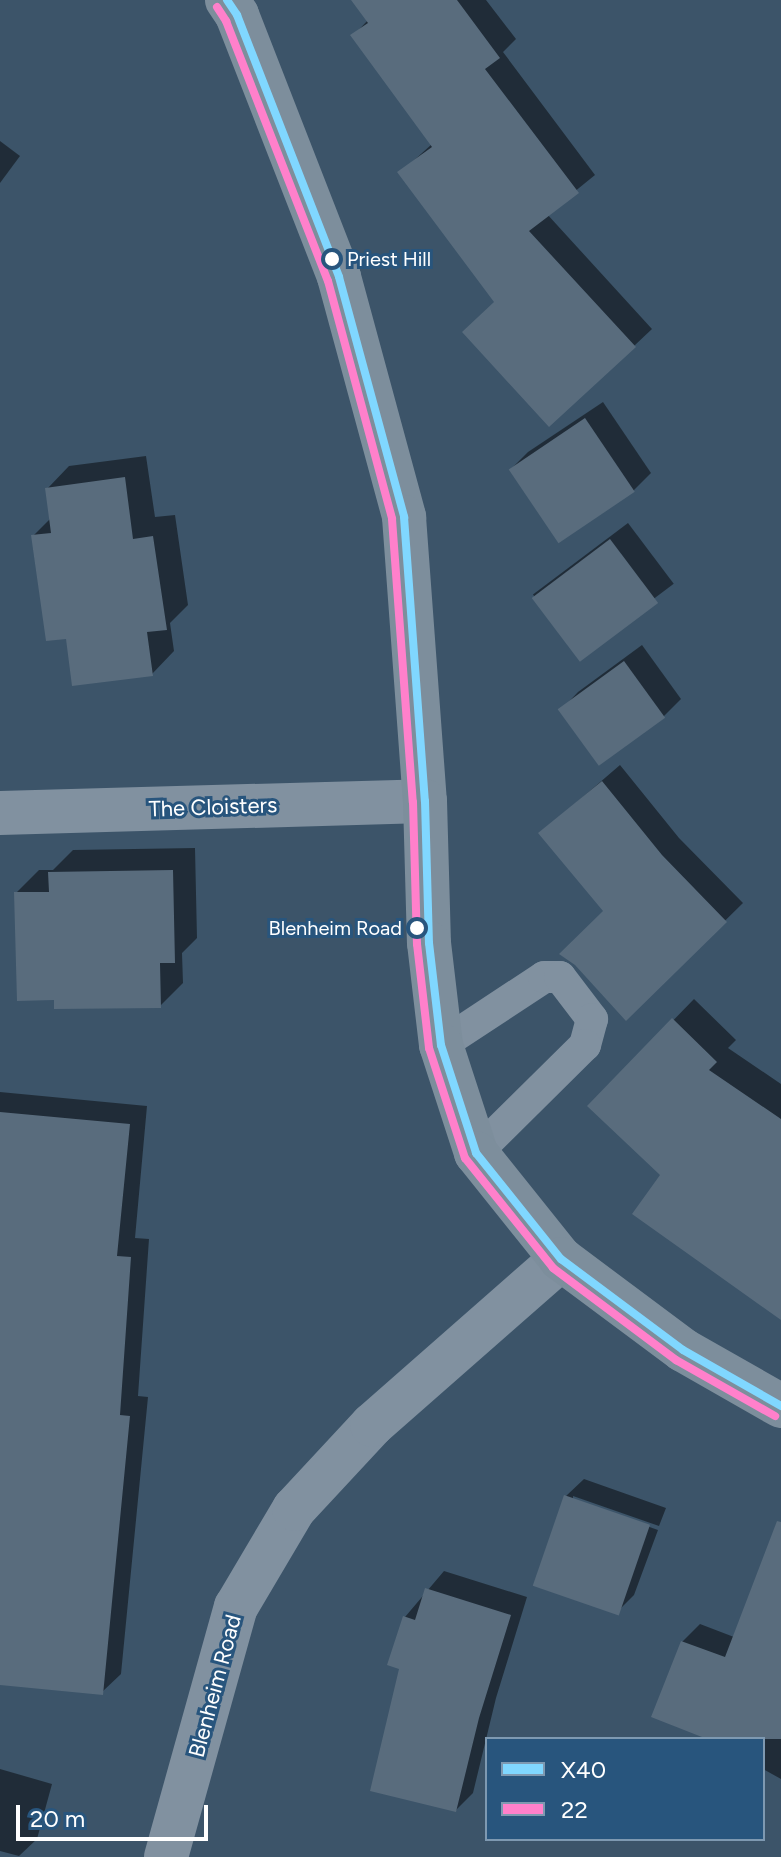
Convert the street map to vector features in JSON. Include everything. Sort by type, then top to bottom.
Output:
[{"type":"street","points":[[227,0],[237,15],[339,277],[404,517],[425,801],[429,943],[441,1045],[476,1153],[561,1259],[683,1350],[781,1406]]},
{"type":"street","name":"The Cloisters","points":[[0,813],[425,801]]},
{"type":"street","name":"Blenheim Road","points":[[166,1857],[236,1607],[294,1509],[372,1425],[561,1259]]},
{"type":"lane","points":[[441,1045],[544,977],[560,977],[592,1019],[585,1045],[476,1153]]},
{"type":"building","points":[[351,0],[457,0],[500,58],[485,69],[579,193],[529,231],[636,347],[549,427],[462,332],[494,302],[397,172],[432,147],[350,35],[368,23]]},
{"type":"building","points":[[585,418],[635,492],[558,543],[509,469]]},
{"type":"building","points":[[125,477],[133,539],[153,536],[167,630],[147,632],[153,676],[72,686],[66,639],[46,641],[31,535],[51,533],[45,488]]},
{"type":"building","points":[[610,539],[658,603],[580,662],[532,598]]},
{"type":"building","points":[[624,661],[665,718],[599,766],[558,709]]},
{"type":"building","points":[[602,781],[662,855],[727,922],[626,1021],[575,965],[559,954],[603,911],[538,833]]},
{"type":"building","points":[[173,870],[175,963],[160,963],[161,1008],[54,1009],[54,1000],[17,1001],[14,892],[49,892],[48,872]]},
{"type":"building","points":[[672,1018],[717,1062],[709,1070],[781,1119],[781,1320],[632,1214],[660,1175],[587,1106]]},
{"type":"building","points":[[0,1112],[130,1124],[117,1256],[131,1257],[120,1415],[130,1416],[103,1695],[0,1685]]},
{"type":"building","points":[[564,1495],[650,1525],[619,1615],[533,1586]]},
{"type":"building","points":[[777,1521],[781,1522],[781,1739],[702,1737],[651,1717],[681,1641],[725,1657]]},
{"type":"building","points":[[425,1588],[511,1615],[479,1718],[456,1812],[370,1791],[399,1669],[387,1665],[403,1616],[415,1620]]},
{"type":"transit line","name":"X40","points":[[227,0],[237,15],[339,277],[404,517],[425,801],[429,943],[441,1045],[476,1153],[561,1259],[683,1350],[781,1406]]},
{"type":"transit line","name":"22","points":[[217,7],[226,21],[328,281],[392,519],[413,802],[417,944],[429,1048],[465,1158],[553,1268],[676,1360],[775,1416]]},
{"type":"place","name":"Priest Hill","points":[[332,259]]},
{"type":"place","name":"Blenheim Road","points":[[417,928]]}]
